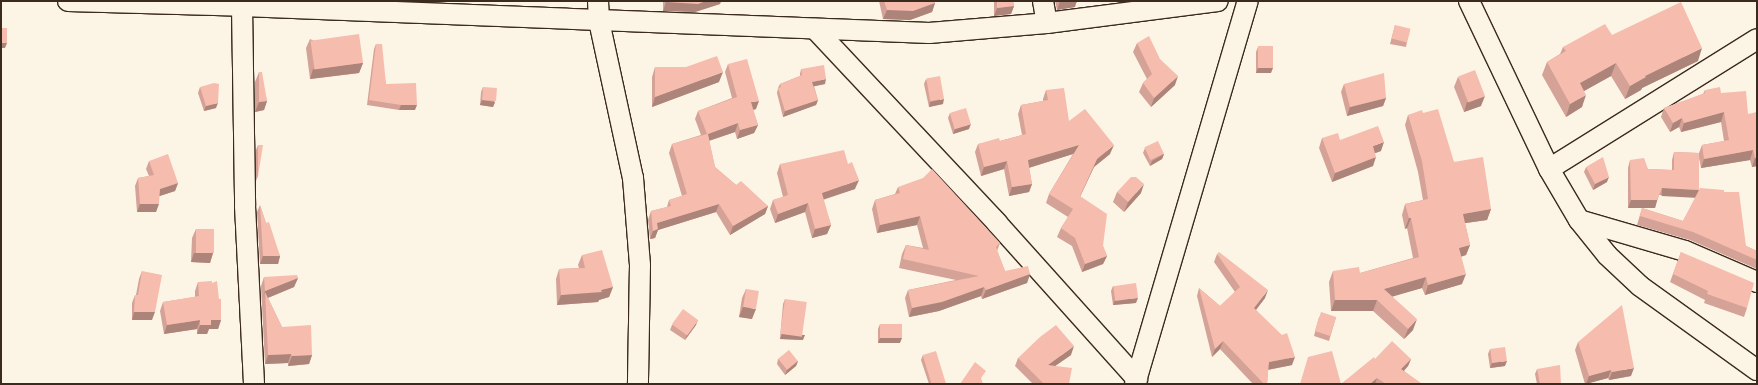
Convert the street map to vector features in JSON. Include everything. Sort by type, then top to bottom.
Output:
[{"type":"street","points":[[68,1],[242,6],[308,5],[599,21],[929,33],[1047,23],[1218,1]]},
{"type":"street","points":[[598,1],[599,21],[632,178],[640,265],[638,384]]},
{"type":"street","points":[[1043,1],[1047,23]]},
{"type":"street","points":[[1136,381],[1248,1]]},
{"type":"street","points":[[1469,1],[1549,169],[1579,220],[1607,255],[1640,286],[1757,370]]},
{"type":"street","points":[[242,6],[245,206],[254,384]]},
{"type":"street","points":[[815,29],[997,223],[1136,381]]},
{"type":"street","points":[[1549,169],[1757,39]]},
{"type":"street","points":[[1579,220],[1685,251],[1757,282]]},
{"type":"building","points":[[666,1],[706,1],[698,4]]},
{"type":"building","points":[[884,1],[934,1],[935,3],[913,11],[887,10]]},
{"type":"building","points":[[997,1],[1013,1],[1014,6],[997,8]]},
{"type":"building","points":[[1681,2],[1702,48],[1645,76],[1630,86],[1616,63],[1580,83],[1586,95],[1570,104],[1547,62],[1566,51],[1563,47],[1605,24],[1612,35]]},
{"type":"building","points":[[1395,25],[1411,29],[1407,42],[1392,39]]},
{"type":"building","points":[[1,28],[7,28],[7,43],[1,43]]},
{"type":"building","points":[[359,34],[363,63],[315,70],[310,41]]},
{"type":"building","points":[[1149,36],[1160,59],[1178,76],[1154,98],[1143,83],[1152,74],[1137,43]]},
{"type":"building","points":[[376,44],[382,44],[386,84],[416,83],[417,105],[401,105],[369,100]]},
{"type":"building","points":[[1258,46],[1273,46],[1273,68],[1258,68]]},
{"type":"building","points":[[717,56],[723,72],[655,97],[655,67],[686,67]]},
{"type":"building","points":[[747,59],[759,101],[751,102],[758,125],[740,130],[738,123],[708,134],[715,167],[736,185],[741,181],[768,206],[733,226],[719,204],[657,223],[658,229],[653,231],[651,211],[671,206],[669,200],[687,194],[672,144],[707,134],[698,111],[737,97],[728,64]]},
{"type":"building","points":[[824,65],[826,79],[812,82],[818,100],[785,111],[778,88],[781,87],[780,84],[802,75],[801,69]]},
{"type":"building","points":[[1475,70],[1485,96],[1468,103],[1458,76]]},
{"type":"building","points":[[259,72],[262,72],[267,101],[259,102]]},
{"type":"building","points":[[1384,73],[1386,98],[1350,107],[1344,84]]},
{"type":"building","points":[[940,76],[944,99],[930,101],[926,78]]},
{"type":"building","points":[[214,83],[219,84],[218,103],[206,106],[200,87]]},
{"type":"building","points":[[483,87],[497,88],[496,101],[482,100]]},
{"type":"building","points":[[1720,87],[1721,93],[1746,91],[1748,114],[1757,112],[1757,157],[1755,158],[1753,150],[1704,159],[1702,145],[1729,140],[1724,112],[1684,123],[1682,118],[1673,123],[1664,108],[1705,93],[1705,90]]},
{"type":"building","points":[[1064,88],[1069,121],[1085,109],[1114,145],[1097,159],[1080,196],[1107,214],[1103,246],[1107,256],[1085,264],[1075,238],[1061,228],[1073,209],[1049,194],[1079,145],[1028,160],[1032,184],[1012,187],[1007,161],[984,167],[978,144],[999,138],[1000,141],[1026,134],[1021,105],[1048,100],[1046,90]]},
{"type":"building","points":[[966,108],[971,124],[955,129],[950,113]]},
{"type":"building","points":[[1438,109],[1454,162],[1483,157],[1491,209],[1463,214],[1470,245],[1459,248],[1466,274],[1428,285],[1426,277],[1384,289],[1417,319],[1408,329],[1377,300],[1335,300],[1333,271],[1359,267],[1360,273],[1419,257],[1411,218],[1409,218],[1405,204],[1428,199],[1422,161],[1408,115],[1422,110],[1423,113]]},
{"type":"building","points":[[1378,126],[1384,142],[1373,146],[1376,157],[1335,173],[1322,138],[1338,133],[1340,140]]},
{"type":"building","points":[[1158,141],[1164,154],[1150,160],[1144,147]]},
{"type":"building","points":[[258,145],[263,145],[258,176]]},
{"type":"building","points":[[844,150],[848,164],[852,162],[859,180],[822,193],[831,225],[815,229],[808,203],[778,214],[773,200],[788,195],[780,164]]},
{"type":"building","points":[[1674,152],[1699,153],[1699,190],[1662,188],[1657,200],[1631,200],[1630,160],[1644,158],[1648,169],[1674,170]]},
{"type":"building","points":[[168,154],[178,183],[160,189],[159,204],[140,204],[138,178],[154,175],[149,161]]},
{"type":"building","points":[[1603,157],[1609,177],[1595,184],[1586,167]]},
{"type":"building","points":[[932,169],[1000,243],[996,247],[1005,271],[1028,266],[1030,274],[986,290],[984,287],[942,302],[912,308],[908,290],[979,276],[903,259],[906,245],[929,250],[920,216],[880,225],[875,200],[900,193],[898,187],[923,178]]},
{"type":"building","points":[[1131,177],[1136,177],[1144,184],[1128,202],[1117,192]]},
{"type":"building","points":[[1700,188],[1724,190],[1724,192],[1739,192],[1746,246],[1757,251],[1757,260],[1693,232],[1640,216],[1642,208],[1683,221]]},
{"type":"building","points":[[260,205],[266,223],[269,222],[280,256],[263,256]]},
{"type":"building","points":[[196,229],[214,229],[214,253],[196,253]]},
{"type":"building","points":[[602,250],[613,287],[601,290],[602,292],[561,295],[559,269],[585,268],[582,255]]},
{"type":"building","points":[[1219,252],[1268,290],[1254,308],[1282,335],[1287,333],[1295,357],[1269,362],[1267,384],[1264,384],[1223,341],[1215,349],[1199,288],[1220,306],[1240,287],[1217,254]]},
{"type":"building","points":[[1681,252],[1754,283],[1747,308],[1707,294],[1708,291],[1673,274]]},
{"type":"building","points":[[142,271],[162,275],[155,312],[134,312],[135,295],[138,295]]},
{"type":"building","points":[[297,275],[298,278],[265,291],[264,277]]},
{"type":"building","points":[[212,281],[212,283],[217,281],[219,299],[221,299],[221,320],[211,320],[211,325],[200,325],[200,320],[167,325],[163,302],[199,296],[198,282]]},
{"type":"building","points":[[1136,283],[1138,298],[1115,301],[1113,286]]},
{"type":"building","points":[[746,289],[759,291],[756,309],[743,307]]},
{"type":"building","points":[[265,292],[282,327],[311,325],[312,355],[268,355]]},
{"type":"building","points":[[785,299],[807,302],[802,337],[780,334]]},
{"type":"building","points":[[1622,305],[1634,368],[1612,372],[1611,370],[1589,376],[1578,342]]},
{"type":"building","points":[[683,309],[698,320],[687,336],[672,324]]},
{"type":"building","points":[[1321,312],[1336,317],[1330,336],[1315,331]]},
{"type":"building","points":[[880,324],[902,324],[902,338],[880,338]]},
{"type":"building","points":[[1056,325],[1074,346],[1048,365],[1072,368],[1069,384],[1044,384],[1018,358]]},
{"type":"building","points":[[1392,341],[1411,359],[1401,369],[1420,384],[1386,384],[1377,378],[1370,384],[1341,384],[1374,357],[1375,359]]},
{"type":"building","points":[[1505,347],[1507,361],[1492,363],[1490,349]]},
{"type":"building","points":[[789,350],[798,361],[787,370],[778,359]]},
{"type":"building","points":[[936,351],[946,384],[931,384],[923,355]]},
{"type":"building","points":[[1332,351],[1341,384],[1300,384],[1308,357]]},
{"type":"building","points":[[975,362],[986,371],[981,378],[983,384],[960,384]]},
{"type":"building","points":[[1560,365],[1561,384],[1540,384],[1537,369]]}]
